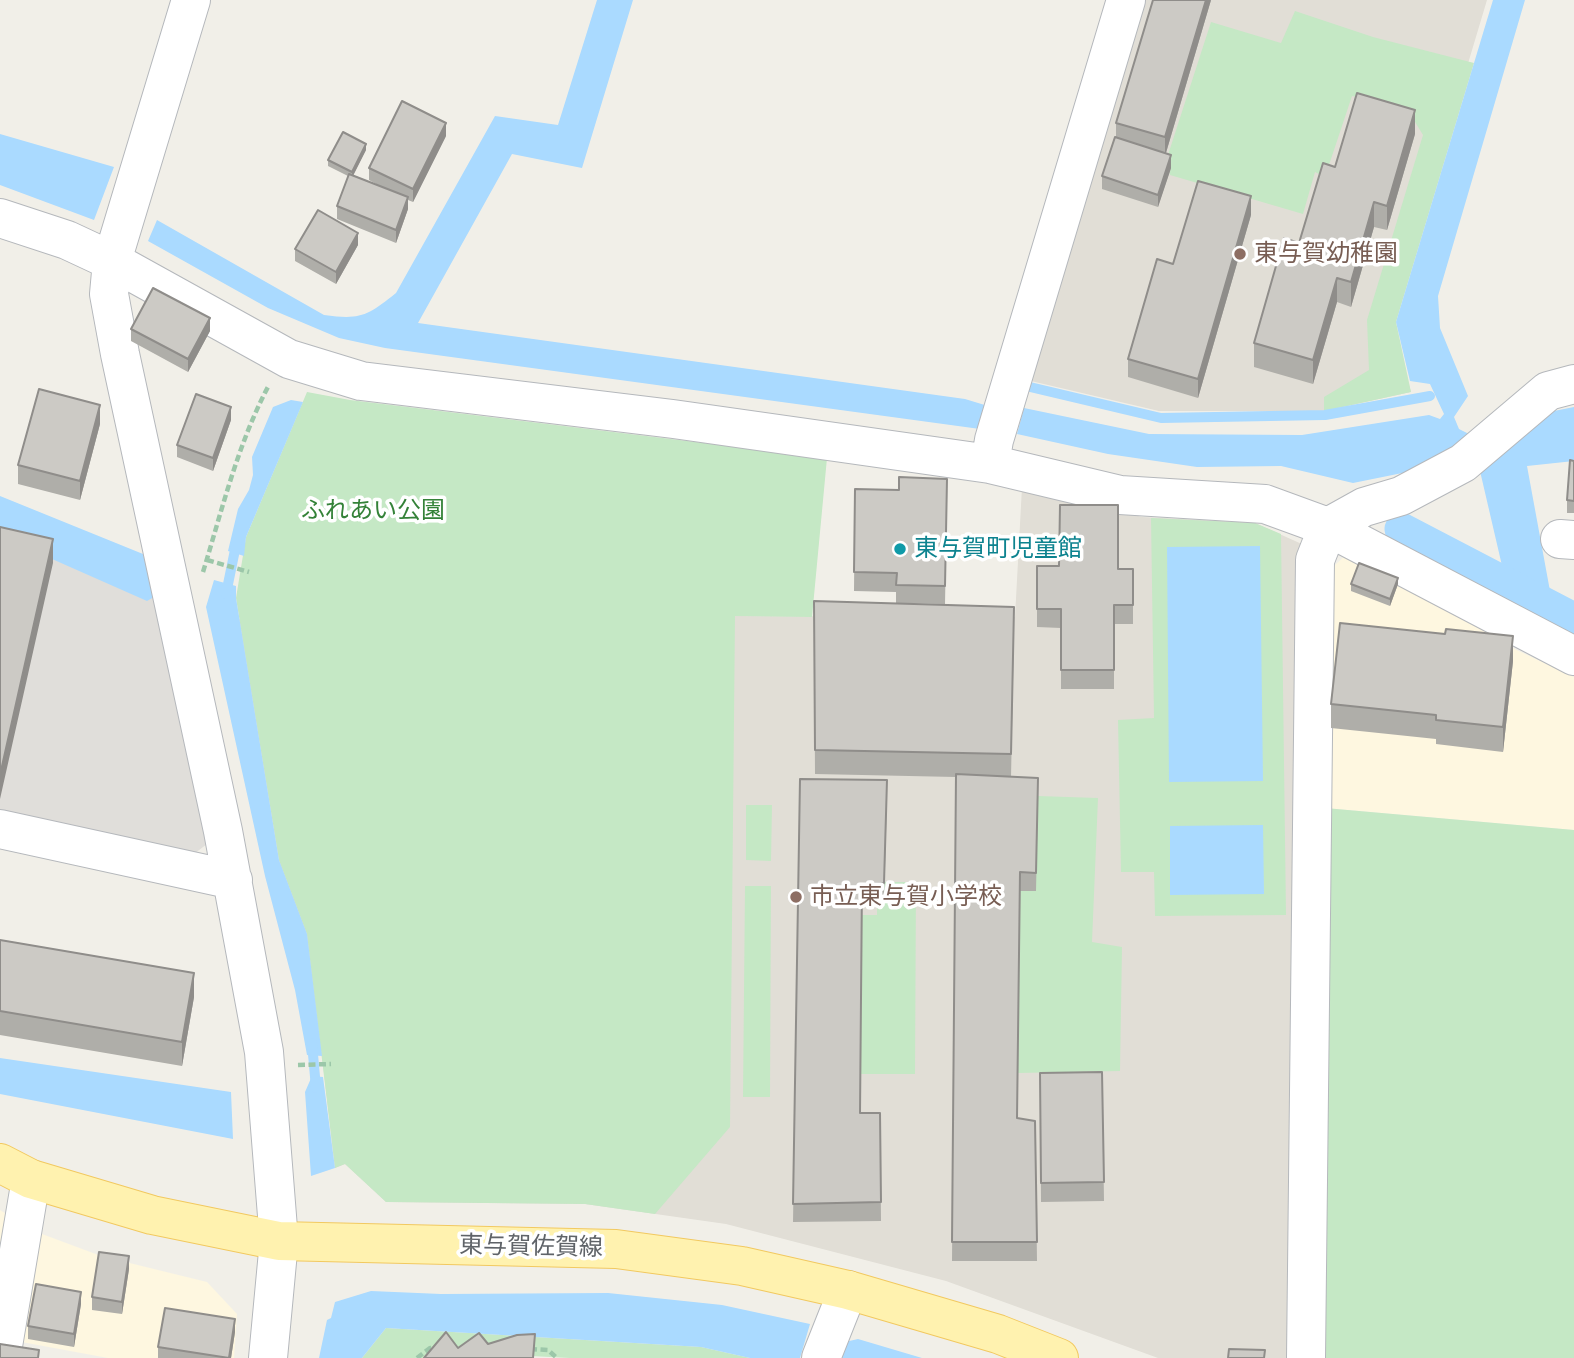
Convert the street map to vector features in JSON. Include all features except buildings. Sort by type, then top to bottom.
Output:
[{"type":"main road","name":"東与賀佐賀線","points":[[15,1171],[152,1215],[279,1241],[616,1249],[742,1266],[848,1290],[998,1334],[1059,1358]]},
{"type":"street","points":[[191,0],[112,261],[109,294],[117,342],[233,880],[264,1052],[279,1241],[268,1358]]},
{"type":"street","points":[[990,464],[994,440],[1126,0]]},
{"type":"street","points":[[0,218],[66,240],[112,261],[289,359],[361,381],[673,419],[990,464],[1120,495],[1265,504],[1328,527],[1574,656]]},
{"type":"street","points":[[1306,1358],[1315,560],[1328,527],[1364,507],[1401,496],[1477,452],[1548,391],[1574,384]]},
{"type":"street","points":[[0,829],[233,880]]},
{"type":"street","points":[[15,1171],[1,1352],[39,1358]]},
{"type":"street","points":[[826,1346],[848,1290]]},
{"type":"path","points":[[174,603],[200,582],[236,467],[259,404],[270,383]]},
{"type":"path","points":[[207,560],[249,572]]},
{"type":"path","points":[[297,1065],[331,1064]]},
{"type":"path","points":[[417,1358],[430,1348],[443,1348]]},
{"type":"path","points":[[522,1349],[548,1350],[558,1358]]},
{"type":"shaded area","name":"東与賀幼稚園","points":[[1146,0],[1487,0],[1391,321],[1411,392],[1324,411],[1159,411],[1031,381]]},
{"type":"shaded area","name":"市立東与賀小学校","points":[[1022,487],[1142,517],[1255,523],[1304,545],[1294,1358],[1158,1358],[946,1281],[726,1224],[585,1204],[386,1202],[345,1164],[335,1168],[322,1056],[279,860],[239,619],[1015,617]]},
{"type":"shaded area","points":[[0,536],[154,597],[207,844],[182,863],[0,820]]},
{"type":"shaded area","points":[[1350,551],[1493,623],[1489,637],[1574,677],[1574,830],[1325,808],[1333,567]]},
{"type":"shaded area","points":[[0,1210],[34,1231],[101,1256],[207,1282],[237,1314],[234,1358],[108,1358],[0,1338]]},
{"type":"green space","points":[[1295,11],[1373,37],[1474,63],[1396,322],[1411,392],[1324,411],[1324,397],[1369,370],[1367,320],[1423,135],[1406,107],[1352,96],[1325,177],[1315,172],[1303,214],[1170,175],[1167,158],[1211,22],[1281,43]]},
{"type":"green space","name":"ふれあい公園","points":[[307,392],[350,400],[827,458],[812,617],[735,616],[730,1127],[655,1214],[585,1204],[386,1202],[345,1164],[335,1168],[307,934],[279,860],[236,598],[246,537]]},
{"type":"green space","points":[[1151,518],[1255,523],[1281,534],[1286,915],[1155,916],[1154,872],[1121,872],[1118,720],[1154,718]]},
{"type":"green space","points":[[1038,796],[1098,798],[1092,942],[1122,947],[1120,1071],[1018,1073],[1020,891]]},
{"type":"green space","points":[[746,805],[772,805],[771,861],[746,860]]},
{"type":"green space","points":[[1325,808],[1574,830],[1574,1358],[1319,1358]]},
{"type":"green space","points":[[877,882],[916,882],[915,1074],[859,1074],[860,915],[877,915]]},
{"type":"green space","points":[[745,886],[771,886],[770,1097],[743,1097]]},
{"type":"green space","points":[[386,1328],[701,1347],[750,1358],[570,1358],[432,1351],[427,1358],[362,1358]]},
{"type":"water","points":[[597,0],[633,0],[582,168],[512,154],[418,323],[965,399],[988,406],[980,429],[385,348],[339,338],[268,308],[148,241],[157,220],[324,315],[355,316],[378,307],[396,293],[495,116],[558,125]]},
{"type":"water","points":[[1493,0],[1525,0],[1438,296],[1440,328],[1468,396],[1454,417],[1459,429],[1473,436],[1432,467],[1353,483],[1281,466],[1197,467],[1108,454],[1017,434],[1024,408],[1149,434],[1302,435],[1429,415],[1440,419],[1444,414],[1430,384],[1410,381],[1396,322]]},
{"type":"water","points":[[0,134],[114,167],[94,220],[0,185]]},
{"type":"water","points":[[291,400],[303,402],[246,537],[244,556],[228,551],[238,509],[249,490],[253,475],[252,457],[273,407]]},
{"type":"water","points":[[1574,407],[1574,461],[1527,466],[1550,591],[1503,570],[1480,471],[1554,411]]},
{"type":"water","points":[[0,496],[143,554],[154,597],[147,601],[0,536]]},
{"type":"water","points":[[1260,546],[1263,781],[1169,782],[1167,547]]},
{"type":"water","points":[[214,580],[236,586],[279,860],[307,934],[322,1056],[307,1055],[295,990],[265,876],[206,607]]},
{"type":"water","points":[[1263,825],[1264,894],[1170,895],[1170,826]]},
{"type":"water","points":[[0,1058],[231,1092],[233,1139],[0,1094]]},
{"type":"water","points":[[312,1076],[323,1077],[335,1168],[311,1176],[305,1092]]},
{"type":"water","points":[[371,1291],[441,1294],[608,1293],[722,1305],[810,1324],[800,1358],[750,1358],[701,1347],[386,1328],[362,1358],[319,1358],[327,1320],[331,1318],[335,1302]]},
{"type":"water","points":[[858,1339],[922,1358],[840,1358],[845,1342]]},
{"type":"waterway","points":[[1030,387],[1161,418],[1325,415],[1430,396]]},
{"type":"waterway","points":[[1401,529],[1574,619]]},
{"type":"waterway","points":[[226,594],[237,540]]},
{"type":"waterway","points":[[312,1043],[316,1088]]},
{"type":"place","name":"東与賀幼稚園","points":[[1240,254]]},
{"type":"place","name":"東与賀町児童館","points":[[900,549]]},
{"type":"place","name":"市立東与賀小学校","points":[[796,897]]}]
